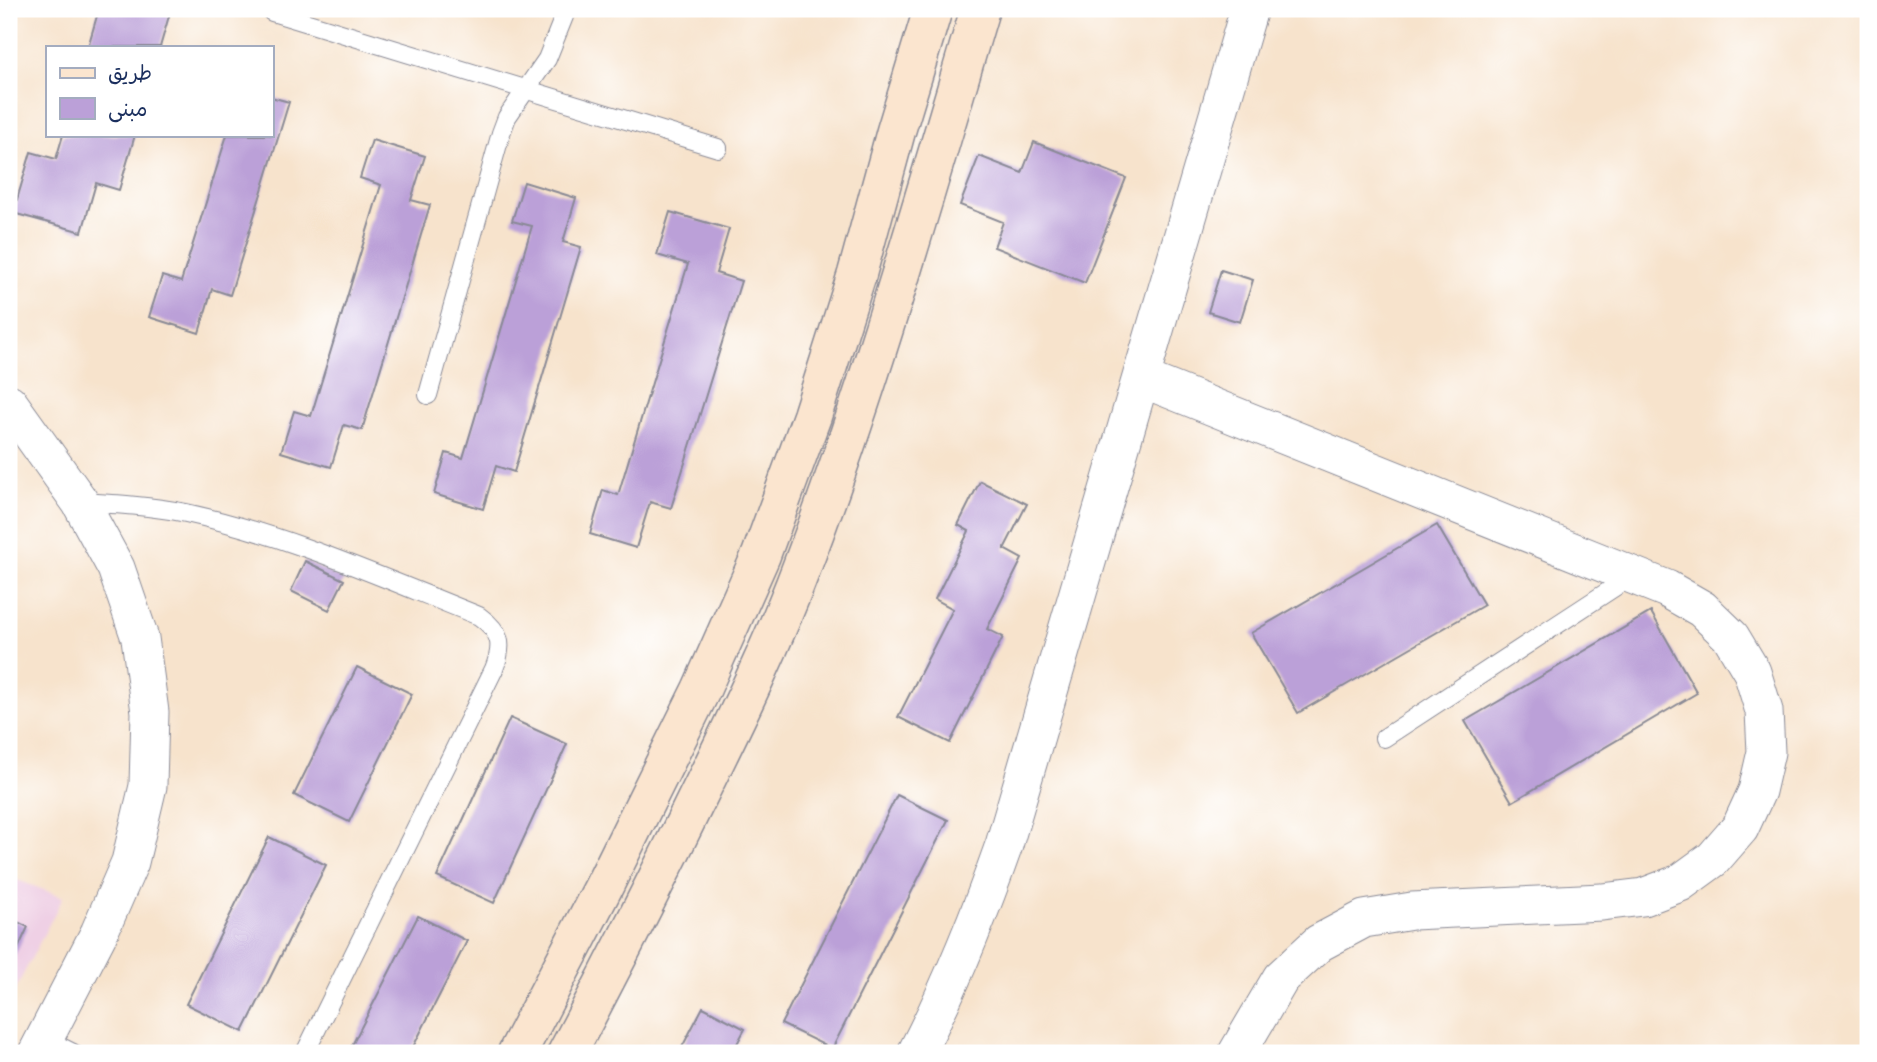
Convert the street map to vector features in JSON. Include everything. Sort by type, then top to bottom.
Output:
[{"type":"main road","points":[[517,1053],[603,888],[701,690],[761,555],[812,416],[853,287],[929,10]]},
{"type":"main road","points":[[568,1053],[644,908],[741,709],[800,572],[851,431],[897,288],[977,17]]},
{"type":"street","points":[[916,1053],[963,954],[1003,845],[1249,9]]},
{"type":"street","points":[[929,10],[977,17]]},
{"type":"street","points":[[1141,378],[1667,589],[1702,609],[1731,637],[1752,672],[1764,711],[1766,752],[1757,791],[1740,828],[1713,859],[1680,883],[1643,897],[1602,902],[1412,911],[1364,919],[1319,943],[1281,978],[1237,1053]]},
{"type":"street","points":[[9,403],[80,502],[116,568],[140,638],[150,712],[148,786],[131,862],[52,1048]]},
{"type":"lane","points":[[428,396],[500,132],[551,51],[567,9]]},
{"type":"lane","points":[[272,12],[718,148]]},
{"type":"lane","points":[[80,502],[132,505],[184,513],[284,539],[479,616],[492,625],[500,639],[500,654],[494,669],[304,1053]]},
{"type":"lane","points":[[1384,738],[1633,575]]},
{"type":"shaded area","points":[[9,877],[63,897],[9,1002]]},
{"type":"building","points":[[99,9],[171,9],[160,46],[88,46]]},
{"type":"building","points":[[273,98],[289,102],[230,295],[212,289],[199,333],[149,317],[162,276],[181,282],[227,136],[273,136]]},
{"type":"building","points":[[63,136],[135,136],[119,190],[96,183],[82,232],[13,213],[31,152],[56,159]]},
{"type":"building","points":[[372,140],[425,156],[411,200],[430,205],[362,430],[344,425],[331,467],[281,452],[294,411],[311,416],[381,185],[360,178]]},
{"type":"building","points":[[1034,142],[1126,178],[1085,283],[994,247],[1003,222],[960,205],[979,156],[1022,173]]},
{"type":"building","points":[[524,182],[576,198],[563,242],[581,247],[514,472],[496,466],[483,509],[434,494],[446,453],[463,458],[532,226],[512,221]]},
{"type":"building","points":[[670,212],[729,229],[716,273],[741,281],[671,508],[650,502],[636,548],[590,534],[603,490],[618,495],[688,264],[657,255]]},
{"type":"building","points":[[1221,270],[1253,280],[1240,322],[1208,312]]},
{"type":"building","points":[[980,481],[1027,504],[1004,549],[1022,559],[987,629],[1003,637],[950,743],[898,717],[953,609],[935,599],[969,531],[958,525]]},
{"type":"building","points":[[1437,525],[1484,605],[1298,713],[1251,633]]},
{"type":"building","points":[[305,561],[344,580],[329,610],[291,591]]},
{"type":"building","points":[[1651,612],[1697,693],[1512,802],[1465,721]]},
{"type":"building","points":[[357,667],[412,694],[349,822],[294,795]]},
{"type":"building","points":[[510,718],[567,744],[494,903],[437,877]]},
{"type":"building","points":[[897,795],[948,820],[832,1049],[781,1024]]},
{"type":"building","points":[[269,837],[326,865],[243,1032],[186,1004]]},
{"type":"building","points":[[418,916],[467,941],[410,1053],[348,1053]]},
{"type":"building","points":[[9,918],[28,927],[9,968]]},
{"type":"building","points":[[703,1007],[745,1029],[732,1053],[679,1053]]}]
